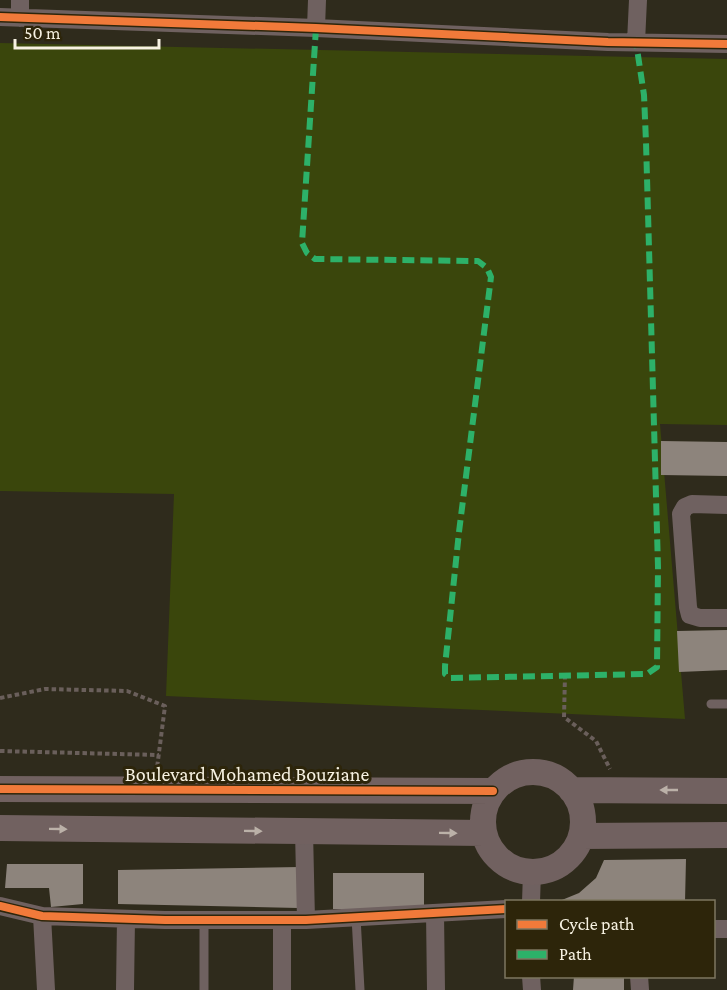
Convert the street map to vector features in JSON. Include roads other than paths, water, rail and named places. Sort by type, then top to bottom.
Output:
[{"type":"street","points":[[316,28],[317,0]]},
{"type":"street","points":[[636,42],[638,0]]},
{"type":"street","points":[[0,17],[20,9],[316,28],[727,44]]},
{"type":"street","points":[[727,505],[692,504],[684,507],[681,514],[690,615],[700,618],[727,618]]},
{"type":"street","points":[[541,772],[558,778],[571,790],[580,803],[583,819],[581,836],[574,852],[562,863],[548,870],[532,872],[516,869],[501,861],[490,848],[484,833],[483,818],[486,804],[494,791],[516,775],[541,772]]},
{"type":"street","name":"Boulevard Mohamed Bouziane","points":[[0,789],[494,791]]},
{"type":"street","points":[[571,790],[727,791]]},
{"type":"street","points":[[0,828],[484,833]]},
{"type":"street","points":[[304,831],[306,920]]},
{"type":"street","points":[[581,836],[727,835]]},
{"type":"street","points":[[531,900],[532,872]]},
{"type":"street","points":[[0,906],[42,916],[204,920],[306,920],[505,909]]},
{"type":"street","points":[[435,913],[436,990]]},
{"type":"street","points":[[42,916],[46,990]]},
{"type":"street","points":[[125,990],[126,919]]},
{"type":"street","points":[[282,920],[282,990]]},
{"type":"lane","points":[[711,704],[727,704]]},
{"type":"lane","points":[[356,917],[360,990]]},
{"type":"lane","points":[[204,920],[204,990]]}]
